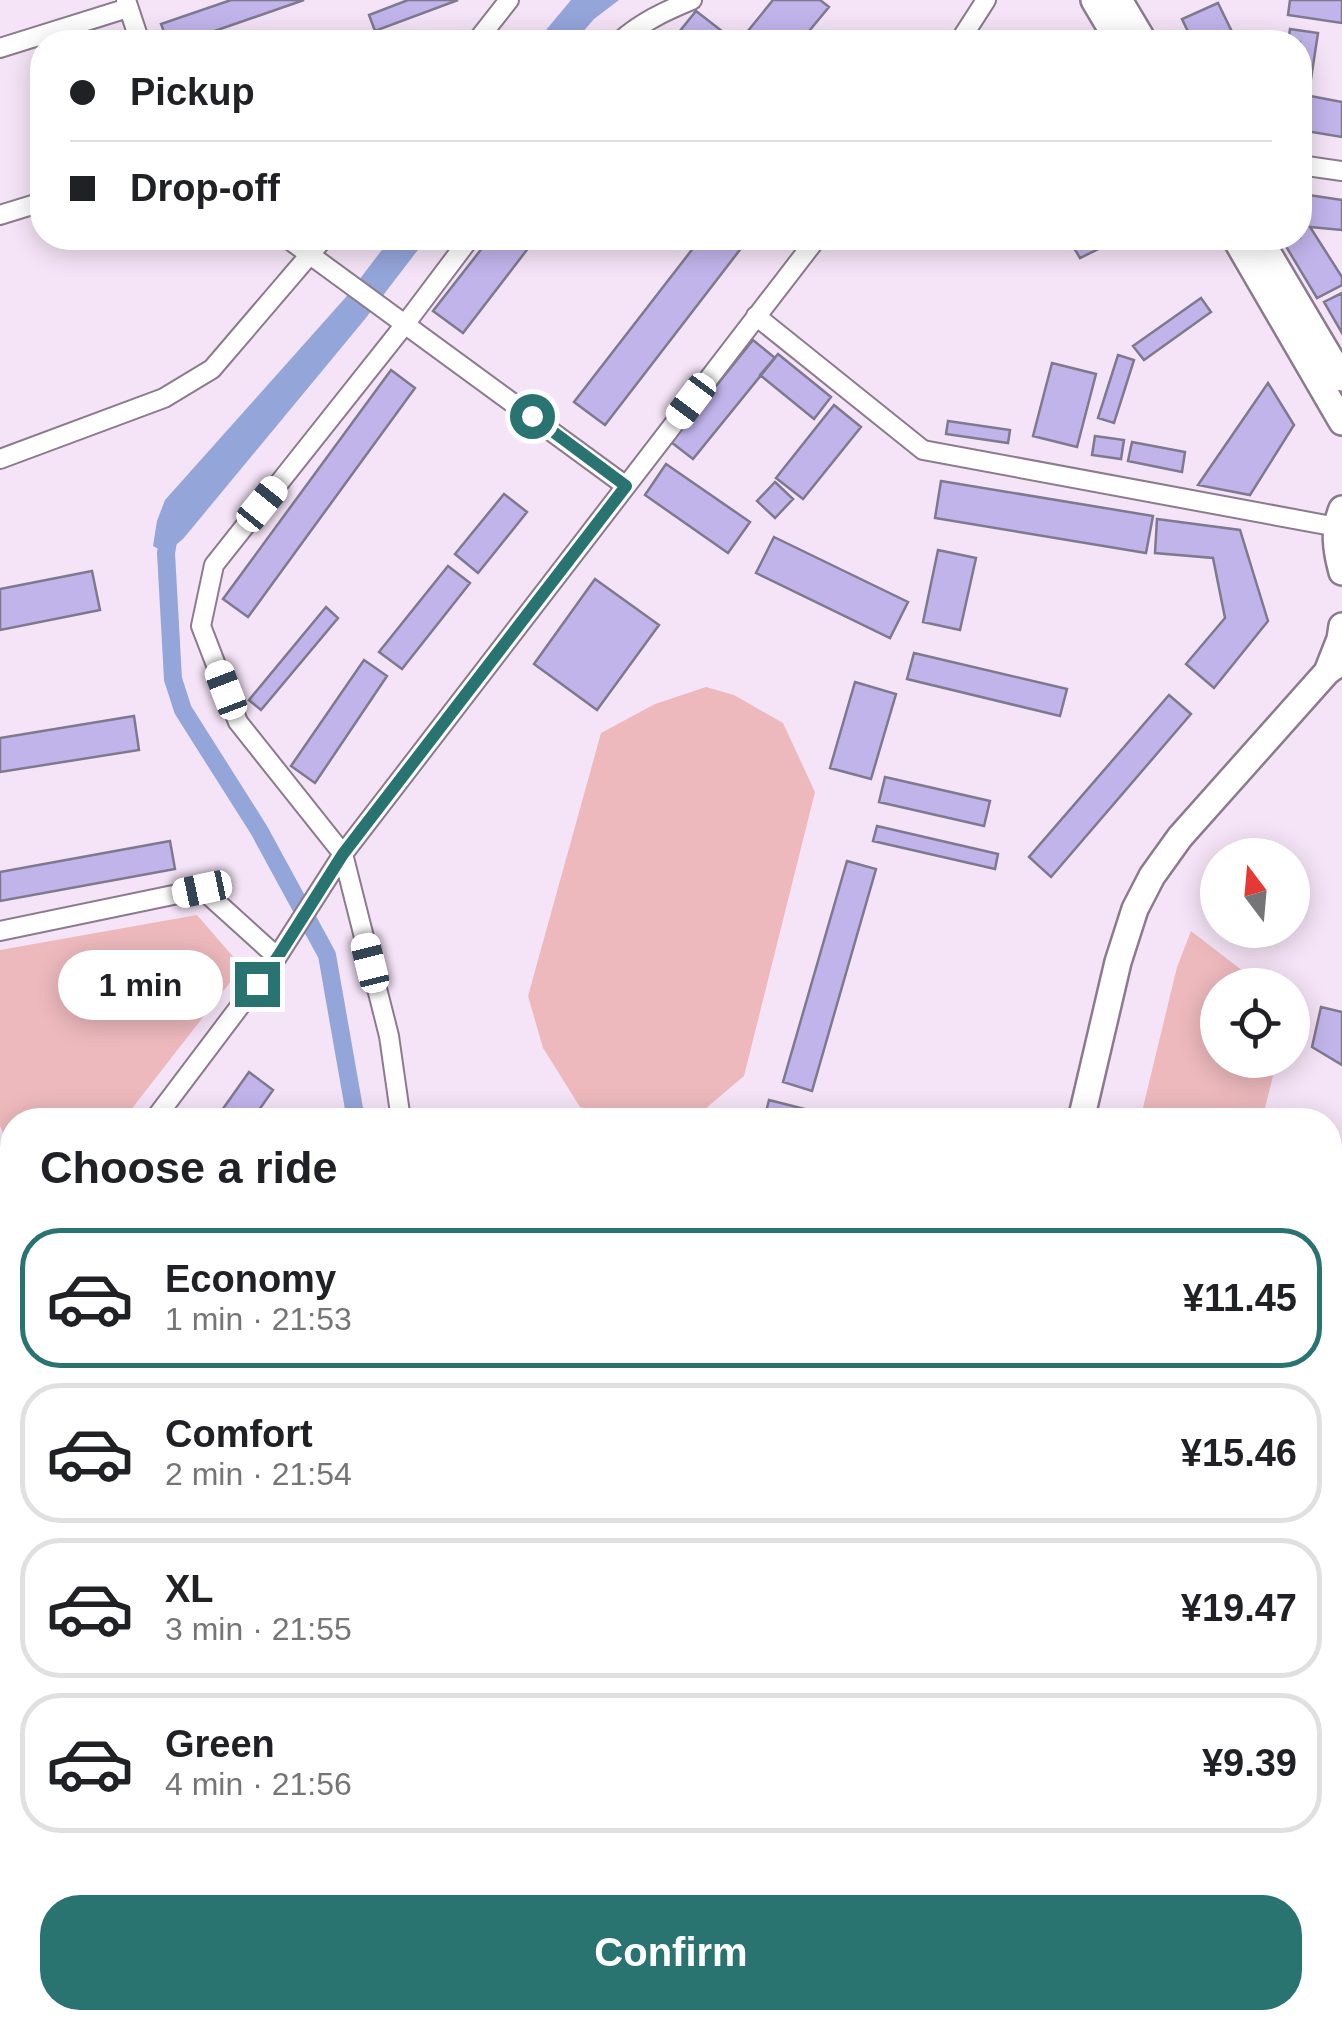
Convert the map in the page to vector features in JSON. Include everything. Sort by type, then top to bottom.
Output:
[{"type":"highway","points":[[1094,0],[1112,30]]},
{"type":"highway","points":[[1119,0],[1137,30]]},
{"type":"highway","points":[[1242,250],[1342,422]]},
{"type":"highway","points":[[1266,250],[1342,378]]},
{"type":"highway","points":[[1340,518],[1336,547],[1342,572]]},
{"type":"highway","points":[[1084,1108],[1118,962],[1135,909],[1152,876],[1180,837],[1334,666],[1342,626]]},
{"type":"street","points":[[485,30],[509,0]]},
{"type":"street","points":[[634,30],[692,0]]},
{"type":"street","points":[[967,30],[986,0]]},
{"type":"street","points":[[52,30],[127,4],[136,30]]},
{"type":"street","points":[[0,48],[30,38]]},
{"type":"street","points":[[1312,167],[1342,172]]},
{"type":"street","points":[[0,215],[30,206]]},
{"type":"street","points":[[306,250],[626,486]]},
{"type":"street","points":[[0,459],[164,398],[212,369],[315,250]]},
{"type":"street","points":[[398,1108],[389,1036],[343,854],[238,722],[201,626],[214,564],[461,250]]},
{"type":"street","points":[[163,1108],[280,954],[343,854],[808,250]]},
{"type":"street","points":[[756,316],[923,450],[1340,518]]},
{"type":"street","points":[[0,931],[202,889],[280,954]]},
{"type":"shaded area","points":[[706,687],[734,695],[783,723],[815,792],[744,1076],[706,1108],[583,1108],[543,1048],[528,996],[601,733],[655,704]]},
{"type":"shaded area","points":[[197,915],[242,967],[132,1108],[0,1108],[0,950]]},
{"type":"shaded area","points":[[1191,931],[1200,938],[1200,948],[1213,948],[1239,968],[1200,968],[1200,1078],[1272,1078],[1265,1108],[1143,1108],[1177,967]]},
{"type":"water","points":[[571,0],[619,0],[584,30],[546,30]]},
{"type":"water","points":[[382,250],[418,250],[183,539],[166,553],[153,546],[165,500],[346,297]]},
{"type":"building","points":[[231,0],[304,0],[218,30],[163,30],[161,24]]},
{"type":"building","points":[[408,0],[458,0],[378,30],[369,15]]},
{"type":"building","points":[[773,0],[820,0],[829,7],[810,30],[749,30]]},
{"type":"building","points":[[1290,0],[1342,0],[1342,23],[1288,15]]},
{"type":"building","points":[[1218,3],[1231,30],[1187,30],[1182,19]]},
{"type":"building","points":[[696,11],[721,30],[681,30]]},
{"type":"building","points":[[1312,32],[1318,33],[1312,72]]},
{"type":"building","points":[[1312,96],[1342,102],[1342,137],[1312,132]]},
{"type":"building","points":[[1312,196],[1342,200],[1342,230],[1312,227]]},
{"type":"building","points":[[1312,230],[1342,277],[1342,285],[1317,298],[1288,250],[1312,250]]},
{"type":"building","points":[[481,250],[527,250],[463,333],[433,311]]},
{"type":"building","points":[[692,250],[740,250],[605,425],[574,402]]},
{"type":"building","points":[[1075,250],[1096,250],[1080,258]]},
{"type":"building","points":[[1342,293],[1342,333],[1324,302]]},
{"type":"building","points":[[1201,298],[1211,312],[1144,360],[1133,346]]},
{"type":"building","points":[[753,340],[775,358],[693,459],[671,442]]},
{"type":"building","points":[[778,354],[831,397],[814,419],[760,375]]},
{"type":"building","points":[[1118,355],[1134,360],[1114,423],[1098,418]]},
{"type":"building","points":[[1052,363],[1096,374],[1077,447],[1033,436]]},
{"type":"building","points":[[391,370],[415,388],[248,617],[223,599]]},
{"type":"building","points":[[1268,383],[1294,425],[1250,495],[1198,485]]},
{"type":"building","points":[[834,405],[861,427],[803,499],[776,478]]},
{"type":"building","points":[[948,421],[1010,430],[1008,443],[946,434]]},
{"type":"building","points":[[1095,436],[1124,440],[1121,459],[1092,455]]},
{"type":"building","points":[[1132,442],[1185,452],[1182,472],[1128,461]]},
{"type":"building","points":[[666,464],[750,522],[728,553],[645,495]]},
{"type":"building","points":[[941,481],[1153,516],[1146,553],[935,518]]},
{"type":"building","points":[[775,482],[793,499],[775,518],[757,501]]},
{"type":"building","points":[[504,494],[527,512],[478,573],[455,554]]},
{"type":"building","points":[[1157,519],[1240,530],[1268,621],[1214,688],[1186,664],[1225,618],[1213,558],[1155,553]]},
{"type":"building","points":[[774,537],[908,602],[890,638],[756,573]]},
{"type":"building","points":[[938,550],[976,558],[960,630],[923,622]]},
{"type":"building","points":[[448,566],[470,583],[402,669],[379,652]]},
{"type":"building","points":[[92,571],[100,610],[0,630],[0,589]]},
{"type":"building","points":[[595,579],[659,625],[597,710],[534,664]]},
{"type":"building","points":[[326,607],[338,618],[261,710],[249,700]]},
{"type":"building","points":[[914,653],[1067,689],[1060,716],[907,679]]},
{"type":"building","points":[[364,660],[387,676],[315,783],[291,766]]},
{"type":"building","points":[[855,682],[896,694],[871,779],[830,768]]},
{"type":"building","points":[[1169,695],[1191,714],[1051,877],[1029,857]]},
{"type":"building","points":[[134,716],[139,750],[0,772],[0,738]]},
{"type":"building","points":[[885,777],[990,801],[984,826],[879,802]]},
{"type":"building","points":[[877,826],[998,854],[995,869],[873,841]]},
{"type":"building","points":[[170,841],[175,869],[0,901],[0,872]]},
{"type":"building","points":[[847,861],[876,869],[812,1091],[783,1082]]},
{"type":"building","points":[[1321,1007],[1342,1012],[1342,1065],[1312,1047]]},
{"type":"building","points":[[249,1072],[273,1090],[260,1108],[224,1108]]},
{"type":"building","points":[[769,1100],[801,1108],[767,1108]]},
{"type":"waterway","points":[[170,530],[166,553],[173,679],[183,710],[259,830],[327,955],[354,1108]]},
{"type":"route","points":[[257,984],[343,854],[626,486],[532,416]]}]
